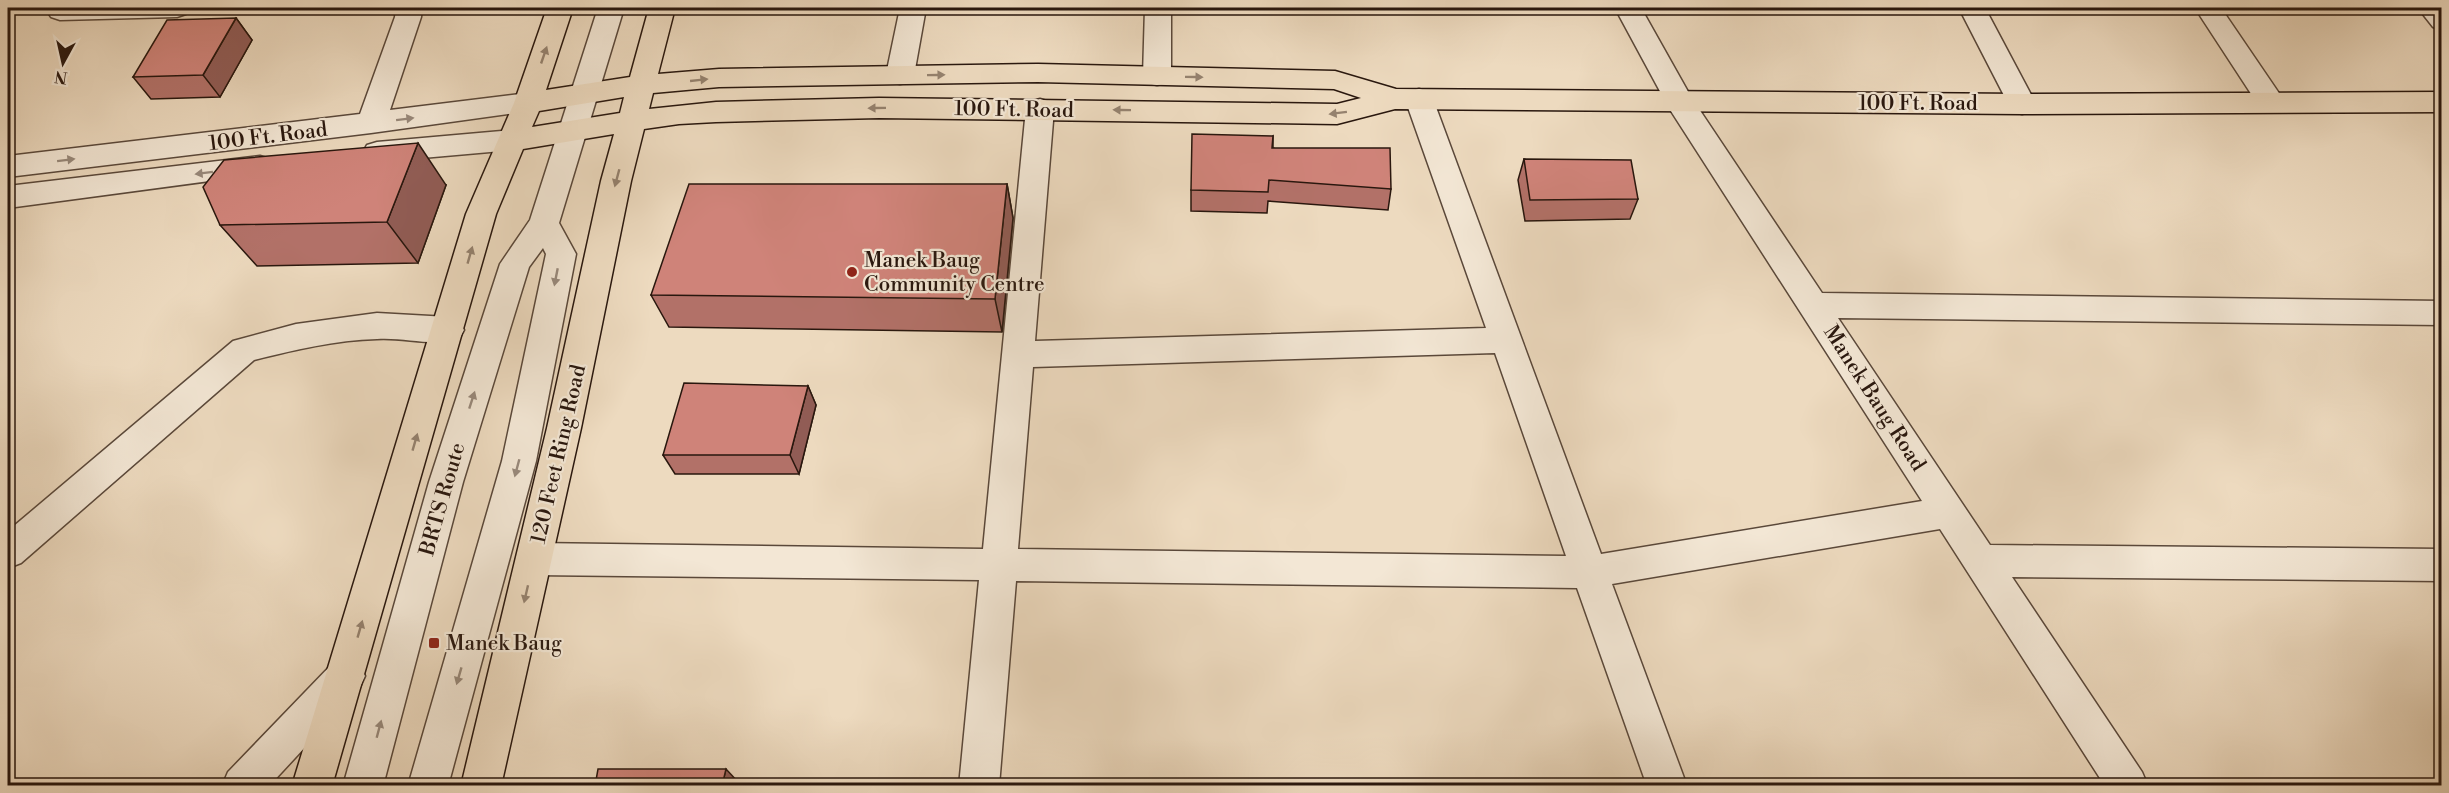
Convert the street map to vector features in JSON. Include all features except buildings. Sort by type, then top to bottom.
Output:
[{"type":"main road","points":[[312,786],[481,214],[528,103],[560,8]]},
{"type":"main road","points":[[641,85],[662,8]]},
{"type":"main road","name":"100 Ft. Road","points":[[528,103],[641,85],[719,78],[1038,74],[1335,80],[1407,99]]},
{"type":"main road","name":"120 Feet Ring Road","points":[[481,786],[564,428],[616,181],[641,85]]},
{"type":"main road","name":"100 Ft. Road","points":[[513,140],[716,112],[879,108],[1337,114],[1407,99],[2022,104],[2442,102]]},
{"type":"street","points":[[63,8],[60,11],[177,8]]},
{"type":"street","points":[[371,123],[409,8]]},
{"type":"street","name":"BRTS Route","points":[[363,786],[446,482],[515,264],[544,223],[611,8]]},
{"type":"street","points":[[900,75],[913,8]]},
{"type":"street","points":[[1156,76],[1158,8]]},
{"type":"street","name":"Manek Baug Road","points":[[1628,8],[1679,101],[2128,786]]},
{"type":"street","points":[[1972,8],[2022,104]]},
{"type":"street","points":[[2208,8],[2271,102]]},
{"type":"street","points":[[2431,8],[2442,21]]},
{"type":"street","points":[[1407,99],[1506,340],[1666,786]]},
{"type":"street","name":"100 Ft. Road","points":[[8,166],[528,103]]},
{"type":"street","points":[[979,786],[1040,109]]},
{"type":"street","name":"100 Ft. Road","points":[[347,156],[513,140]]},
{"type":"street","name":"100 Ft. Road","points":[[8,197],[289,163]]},
{"type":"street","points":[[428,786],[519,461],[561,254],[544,223]]},
{"type":"street","points":[[1814,305],[2442,313]]},
{"type":"street","points":[[8,552],[244,350],[296,337],[377,326],[448,330]]},
{"type":"street","points":[[1019,354],[1506,340]]},
{"type":"street","points":[[534,559],[1590,572],[1950,512]]},
{"type":"street","points":[[1982,561],[2442,565]]},
{"type":"street","points":[[242,786],[346,676]]},
{"type":"place","name":"Manek Baug Community Centre","points":[[852,272]]},
{"type":"place","name":"Manek Baug","points":[[434,643]]}]
